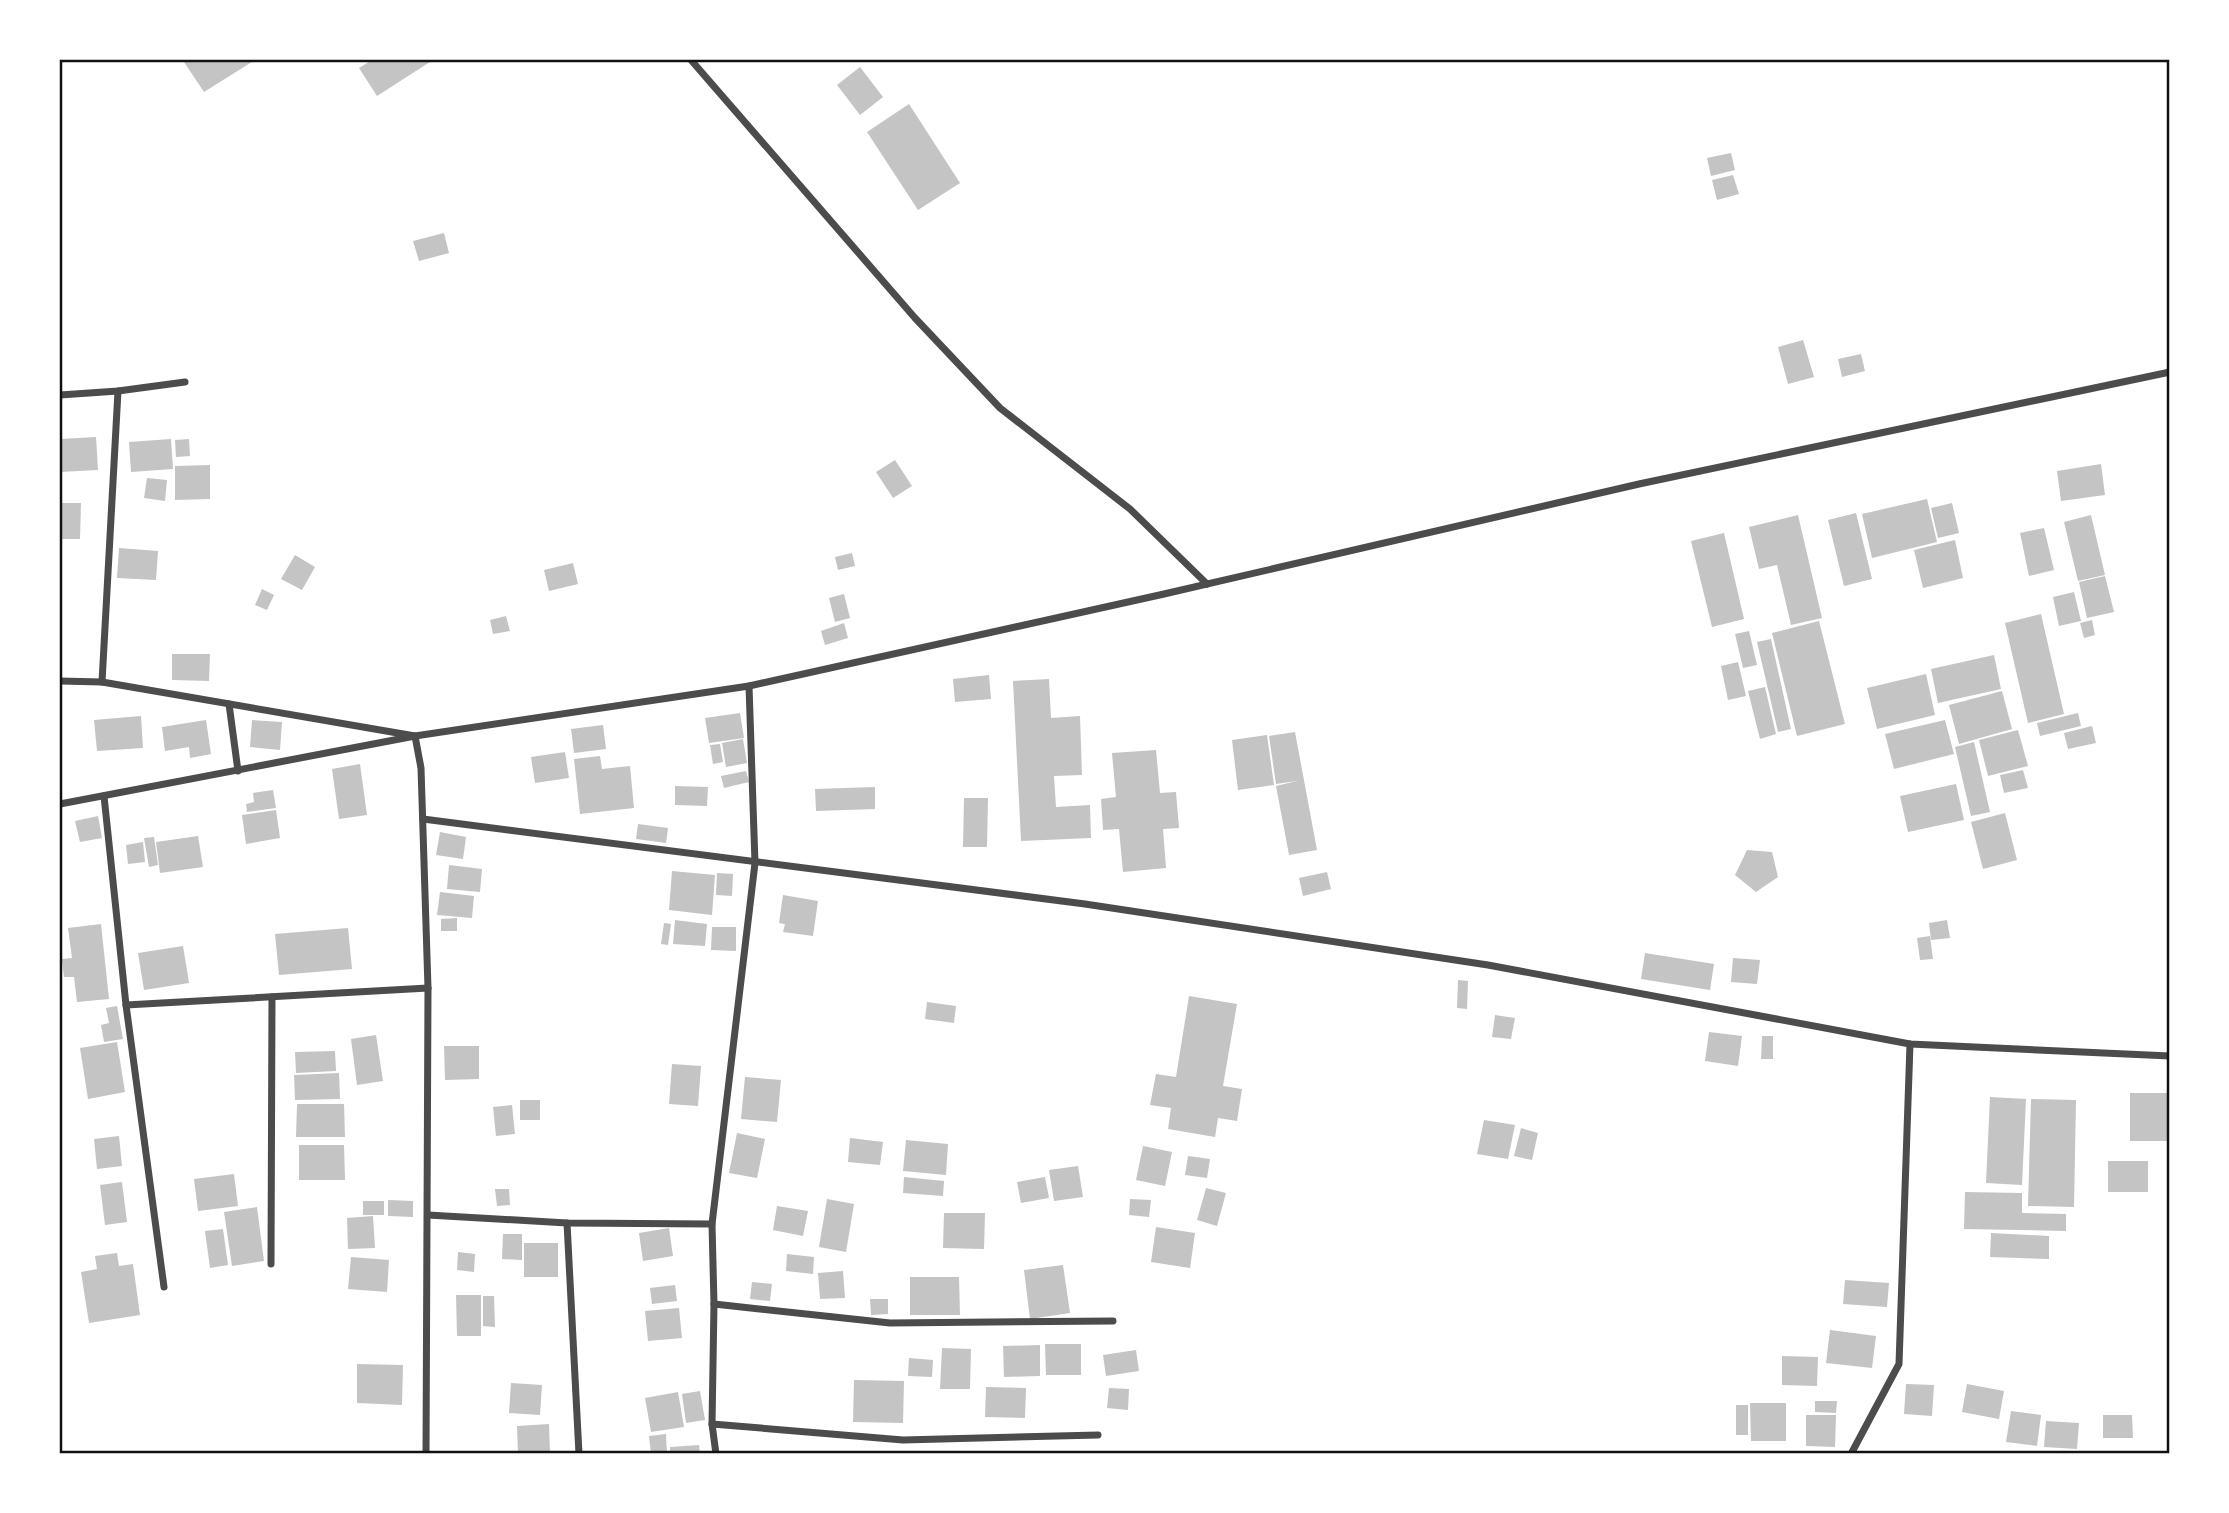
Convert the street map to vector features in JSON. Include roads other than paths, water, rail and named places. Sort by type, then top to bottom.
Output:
[{"type":"street","points":[[691,60],[915,318],[1000,408],[1130,509],[1207,584]]},
{"type":"street","points":[[60,804],[415,736],[749,686],[1639,484],[2169,372]]},
{"type":"street","points":[[60,395],[185,382]]},
{"type":"street","points":[[102,682],[118,391]]},
{"type":"street","points":[[60,681],[102,682],[415,736]]},
{"type":"street","points":[[716,1454],[712,1424],[712,1224],[755,863],[749,686]]},
{"type":"street","points":[[229,704],[238,771]]},
{"type":"street","points":[[415,736],[421,768],[428,988],[426,1454]]},
{"type":"street","points":[[104,796],[127,1005],[164,1286]]},
{"type":"street","points":[[423,819],[1085,904],[1488,965],[1910,1044],[2169,1056]]},
{"type":"street","points":[[127,1005],[428,988]]},
{"type":"street","points":[[271,1264],[272,997]]},
{"type":"street","points":[[1851,1454],[1899,1364],[1910,1044]]},
{"type":"street","points":[[428,1215],[567,1223],[712,1224]]},
{"type":"street","points":[[567,1223],[579,1454]]},
{"type":"street","points":[[714,1304],[890,1323],[1113,1321]]},
{"type":"street","points":[[712,1424],[903,1440],[1098,1435]]}]
